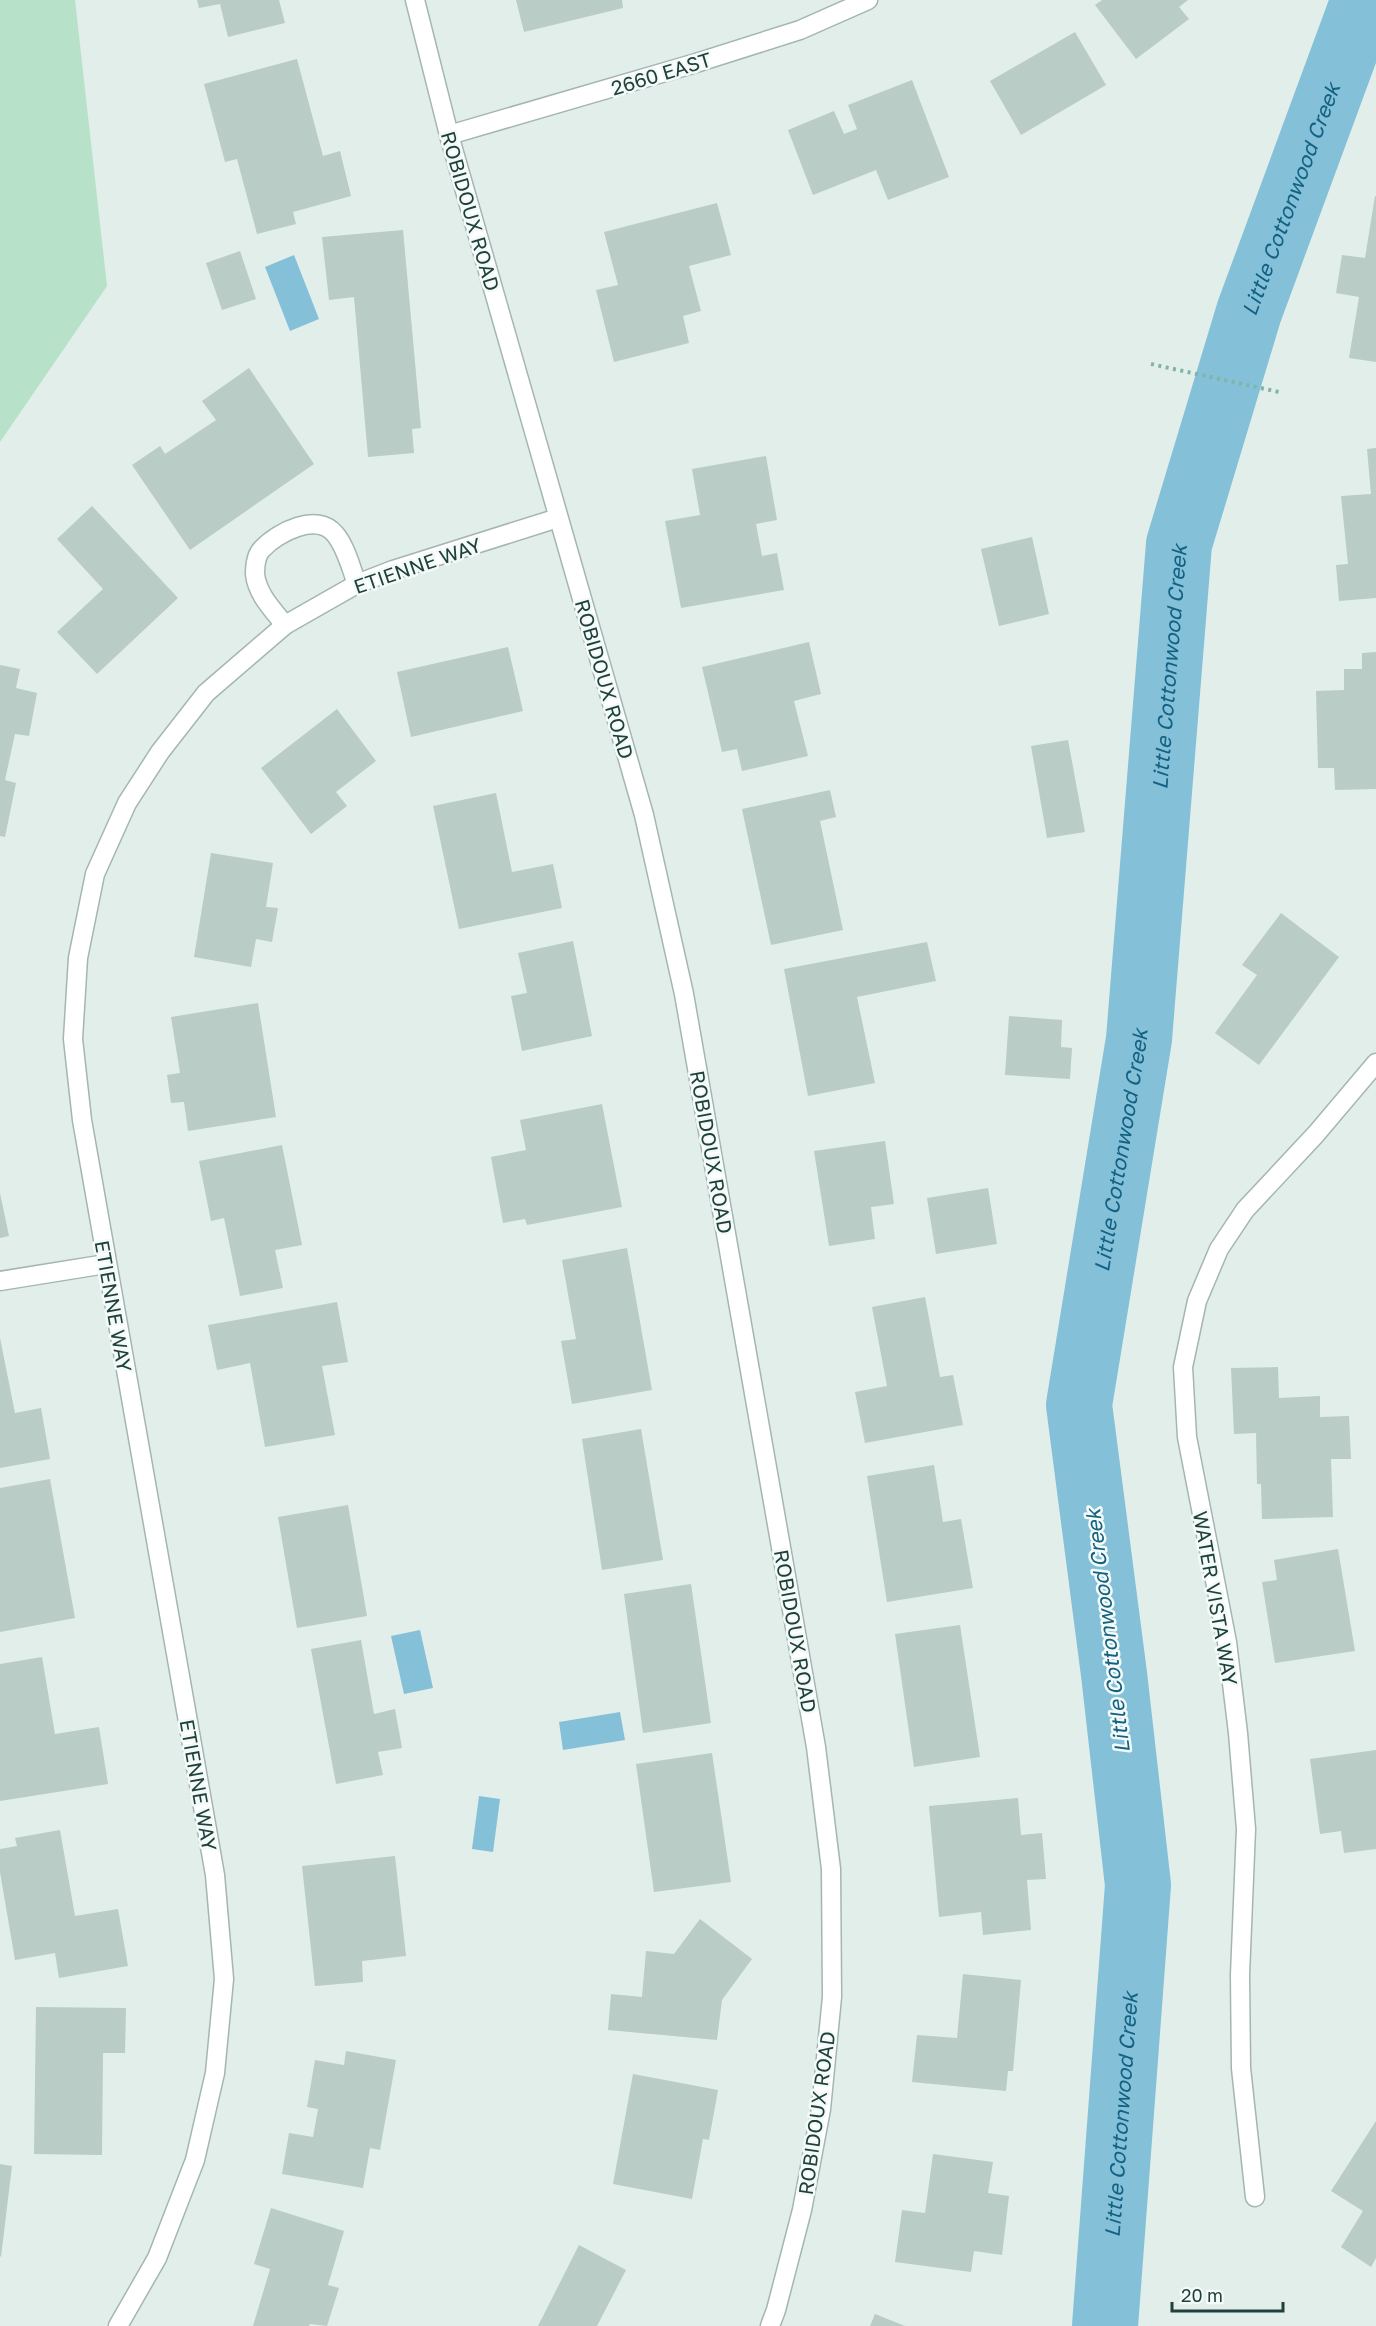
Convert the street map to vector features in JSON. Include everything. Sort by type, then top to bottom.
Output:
[{"type":"street","name":"ROBIDOUX ROAD","points":[[415,0],[449,135],[645,815],[684,993],[816,1747],[831,1869],[832,1998],[821,2109],[802,2210],[770,2326]]},
{"type":"street","name":"2660 EAST","points":[[449,135],[800,30],[868,0]]},
{"type":"street","name":"ETIENNE WAY","points":[[118,2326],[157,2258],[195,2160],[215,2073],[224,1980],[215,1875],[82,1120],[73,1039],[78,958],[95,874],[127,803],[160,752],[206,693],[285,626],[357,584],[393,570],[558,518]]},
{"type":"street","points":[[285,626],[261,594],[255,577],[255,561],[262,549],[292,528],[308,524],[323,524],[335,533],[345,551],[357,584]]},
{"type":"street","name":"WATER VISTA WAY","points":[[1255,2197],[1241,2068],[1240,1975],[1246,1829],[1238,1733],[1227,1642],[1187,1437],[1183,1367],[1197,1301],[1219,1249],[1245,1210],[1316,1134],[1376,1063]]},
{"type":"street","points":[[0,1281],[106,1264]]},
{"type":"path","points":[[1151,364],[1279,392]]},
{"type":"green space","points":[[0,0],[75,0],[107,286],[0,442]]},
{"type":"water","points":[[294,255],[319,319],[290,331],[265,267]]},
{"type":"water","points":[[420,1630],[433,1688],[404,1694],[391,1636]]},
{"type":"water","points":[[620,1712],[625,1740],[563,1750],[559,1722]]},
{"type":"water","points":[[479,1796],[500,1799],[493,1852],[472,1849]]},
{"type":"building","points":[[197,0],[279,0],[285,23],[228,37],[220,4],[199,8]]},
{"type":"building","points":[[516,0],[622,0],[623,8],[524,32]]},
{"type":"building","points":[[1102,0],[1188,0],[1179,7],[1189,19],[1136,59],[1095,5]]},
{"type":"building","points":[[1075,32],[1106,85],[1021,135],[990,81]]},
{"type":"building","points":[[297,59],[323,156],[340,151],[351,196],[293,212],[296,224],[257,234],[237,159],[225,162],[204,84]]},
{"type":"building","points":[[912,80],[949,177],[888,200],[876,170],[813,195],[788,130],[834,111],[844,134],[857,129],[848,105]]},
{"type":"building","points":[[1375,196],[1376,362],[1349,358],[1359,297],[1336,293],[1342,255],[1365,258]]},
{"type":"building","points":[[717,203],[731,255],[689,266],[701,311],[683,316],[689,343],[614,362],[596,290],[618,285],[604,232]]},
{"type":"building","points":[[403,230],[421,428],[412,429],[414,453],[368,457],[354,297],[329,300],[322,237]]},
{"type":"building","points":[[240,251],[256,299],[222,310],[206,263]]},
{"type":"building","points":[[249,368],[314,464],[190,550],[132,465],[160,446],[165,454],[216,420],[202,401]]},
{"type":"building","points":[[1376,448],[1376,598],[1339,601],[1336,565],[1348,564],[1341,496],[1371,494],[1367,449]]},
{"type":"building","points":[[766,456],[777,520],[756,524],[762,556],[777,553],[784,590],[681,608],[665,521],[700,515],[692,469]]},
{"type":"building","points":[[92,506],[178,598],[97,674],[57,632],[103,589],[57,539]]},
{"type":"building","points":[[1032,537],[1049,614],[999,626],[981,549]]},
{"type":"building","points":[[809,642],[821,694],[794,701],[808,756],[742,771],[737,749],[722,752],[702,667]]},
{"type":"building","points":[[508,647],[523,711],[411,737],[397,672]]},
{"type":"building","points":[[1376,652],[1376,789],[1335,790],[1334,768],[1318,768],[1316,691],[1344,690],[1344,669],[1362,669],[1362,653]]},
{"type":"building","points":[[0,665],[20,669],[16,688],[37,693],[29,736],[15,734],[5,780],[16,783],[5,837],[0,836]]},
{"type":"building","points":[[337,709],[376,761],[336,792],[347,806],[311,834],[261,768]]},
{"type":"building","points":[[1068,740],[1085,832],[1047,838],[1031,746]]},
{"type":"building","points":[[830,790],[836,817],[820,821],[843,930],[771,945],[742,809]]},
{"type":"building","points":[[496,793],[512,872],[553,864],[562,908],[459,929],[433,806]]},
{"type":"building","points":[[211,853],[273,863],[266,907],[278,908],[272,942],[256,939],[251,967],[194,957]]},
{"type":"building","points":[[1281,913],[1339,957],[1259,1065],[1215,1033],[1257,975],[1242,965]]},
{"type":"building","points":[[573,941],[592,1036],[522,1051],[511,996],[527,993],[518,953]]},
{"type":"building","points":[[927,942],[936,981],[857,997],[875,1083],[808,1096],[784,969]]},
{"type":"building","points":[[258,1003],[276,1117],[188,1131],[184,1102],[171,1103],[167,1075],[180,1073],[171,1017]]},
{"type":"building","points":[[1009,1016],[1062,1020],[1061,1047],[1072,1048],[1070,1079],[1005,1075]]},
{"type":"building","points":[[602,1104],[622,1207],[527,1225],[525,1219],[503,1223],[491,1157],[526,1150],[520,1120]]},
{"type":"building","points":[[885,1141],[894,1204],[871,1207],[875,1239],[829,1246],[814,1151]]},
{"type":"building","points":[[282,1145],[302,1245],[275,1250],[283,1288],[240,1296],[224,1218],[211,1221],[199,1161]]},
{"type":"building","points":[[988,1188],[997,1244],[936,1254],[927,1198]]},
{"type":"building","points":[[0,1193],[9,1236],[0,1238]]},
{"type":"building","points":[[627,1248],[652,1390],[572,1404],[561,1341],[576,1339],[562,1260]]},
{"type":"building","points":[[925,1297],[940,1377],[953,1375],[963,1425],[865,1443],[855,1392],[887,1386],[872,1307]]},
{"type":"building","points":[[337,1302],[348,1362],[322,1366],[335,1435],[265,1447],[250,1363],[217,1370],[208,1325]]},
{"type":"building","points":[[0,1338],[15,1413],[41,1408],[50,1459],[0,1468]]},
{"type":"building","points":[[1278,1367],[1279,1398],[1320,1396],[1320,1417],[1349,1416],[1351,1459],[1331,1459],[1333,1517],[1262,1519],[1261,1484],[1257,1484],[1256,1433],[1234,1434],[1231,1368]]},
{"type":"building","points":[[641,1429],[663,1560],[602,1570],[582,1439]]},
{"type":"building","points":[[934,1465],[943,1522],[961,1519],[973,1588],[887,1602],[867,1476]]},
{"type":"building","points":[[50,1479],[75,1618],[0,1632],[0,1488]]},
{"type":"building","points":[[348,1505],[367,1616],[297,1628],[278,1517]]},
{"type":"building","points":[[1338,1549],[1355,1651],[1275,1663],[1262,1582],[1277,1580],[1274,1560]]},
{"type":"building","points":[[691,1584],[711,1723],[643,1733],[624,1594]]},
{"type":"building","points":[[960,1625],[980,1757],[914,1767],[895,1634]]},
{"type":"building","points":[[361,1640],[374,1714],[395,1709],[402,1748],[378,1752],[383,1775],[336,1784],[311,1649]]},
{"type":"building","points":[[42,1657],[55,1734],[99,1727],[108,1784],[0,1801],[0,1664]]},
{"type":"building","points":[[1376,1750],[1376,1849],[1344,1853],[1341,1831],[1320,1834],[1310,1759]]},
{"type":"building","points":[[712,1753],[731,1882],[654,1892],[636,1764]]},
{"type":"building","points":[[1018,1798],[1021,1835],[1042,1833],[1046,1879],[1027,1880],[1031,1930],[983,1935],[981,1912],[939,1917],[929,1806]]},
{"type":"building","points":[[60,1830],[75,1916],[118,1909],[128,1966],[59,1978],[55,1953],[15,1960],[0,1872],[0,1849],[17,1846],[15,1838]]},
{"type":"building","points":[[395,1856],[406,1956],[362,1961],[363,1982],[315,1986],[302,1866]]},
{"type":"building","points":[[700,1919],[752,1959],[722,2000],[717,2040],[608,2030],[611,1994],[642,1997],[646,1951],[674,1954]]},
{"type":"building","points":[[963,1974],[1021,1980],[1013,2071],[1008,2071],[1006,2091],[912,2082],[917,2035],[957,2038]]},
{"type":"building","points":[[36,2007],[126,2008],[125,2053],[103,2053],[102,2155],[34,2154]]},
{"type":"building","points":[[346,2051],[396,2060],[380,2150],[370,2148],[363,2188],[282,2174],[289,2133],[313,2137],[318,2109],[307,2107],[315,2060],[344,2065]]},
{"type":"building","points":[[633,2074],[718,2090],[709,2140],[703,2139],[692,2199],[613,2184]]},
{"type":"building","points":[[1376,2121],[1376,2258],[1371,2267],[1341,2247],[1363,2211],[1331,2191]]},
{"type":"building","points":[[933,2154],[993,2162],[988,2193],[1009,2196],[1002,2255],[974,2251],[971,2272],[895,2262],[902,2210],[925,2213]]},
{"type":"building","points":[[0,2164],[12,2166],[1,2257],[0,2256]]},
{"type":"building","points":[[271,2208],[344,2231],[328,2285],[339,2288],[327,2326],[310,2324],[309,2326],[253,2326],[270,2269],[254,2264]]},
{"type":"building","points":[[579,2245],[626,2270],[597,2326],[538,2326]]},
{"type":"building","points":[[875,2314],[905,2326],[870,2326]]},
{"type":"waterway","name":"Little Cottonwood Creek","points":[[1105,2326],[1138,1885],[1114,1674],[1079,1405],[1139,1039],[1179,544],[1249,312],[1364,0]]}]
